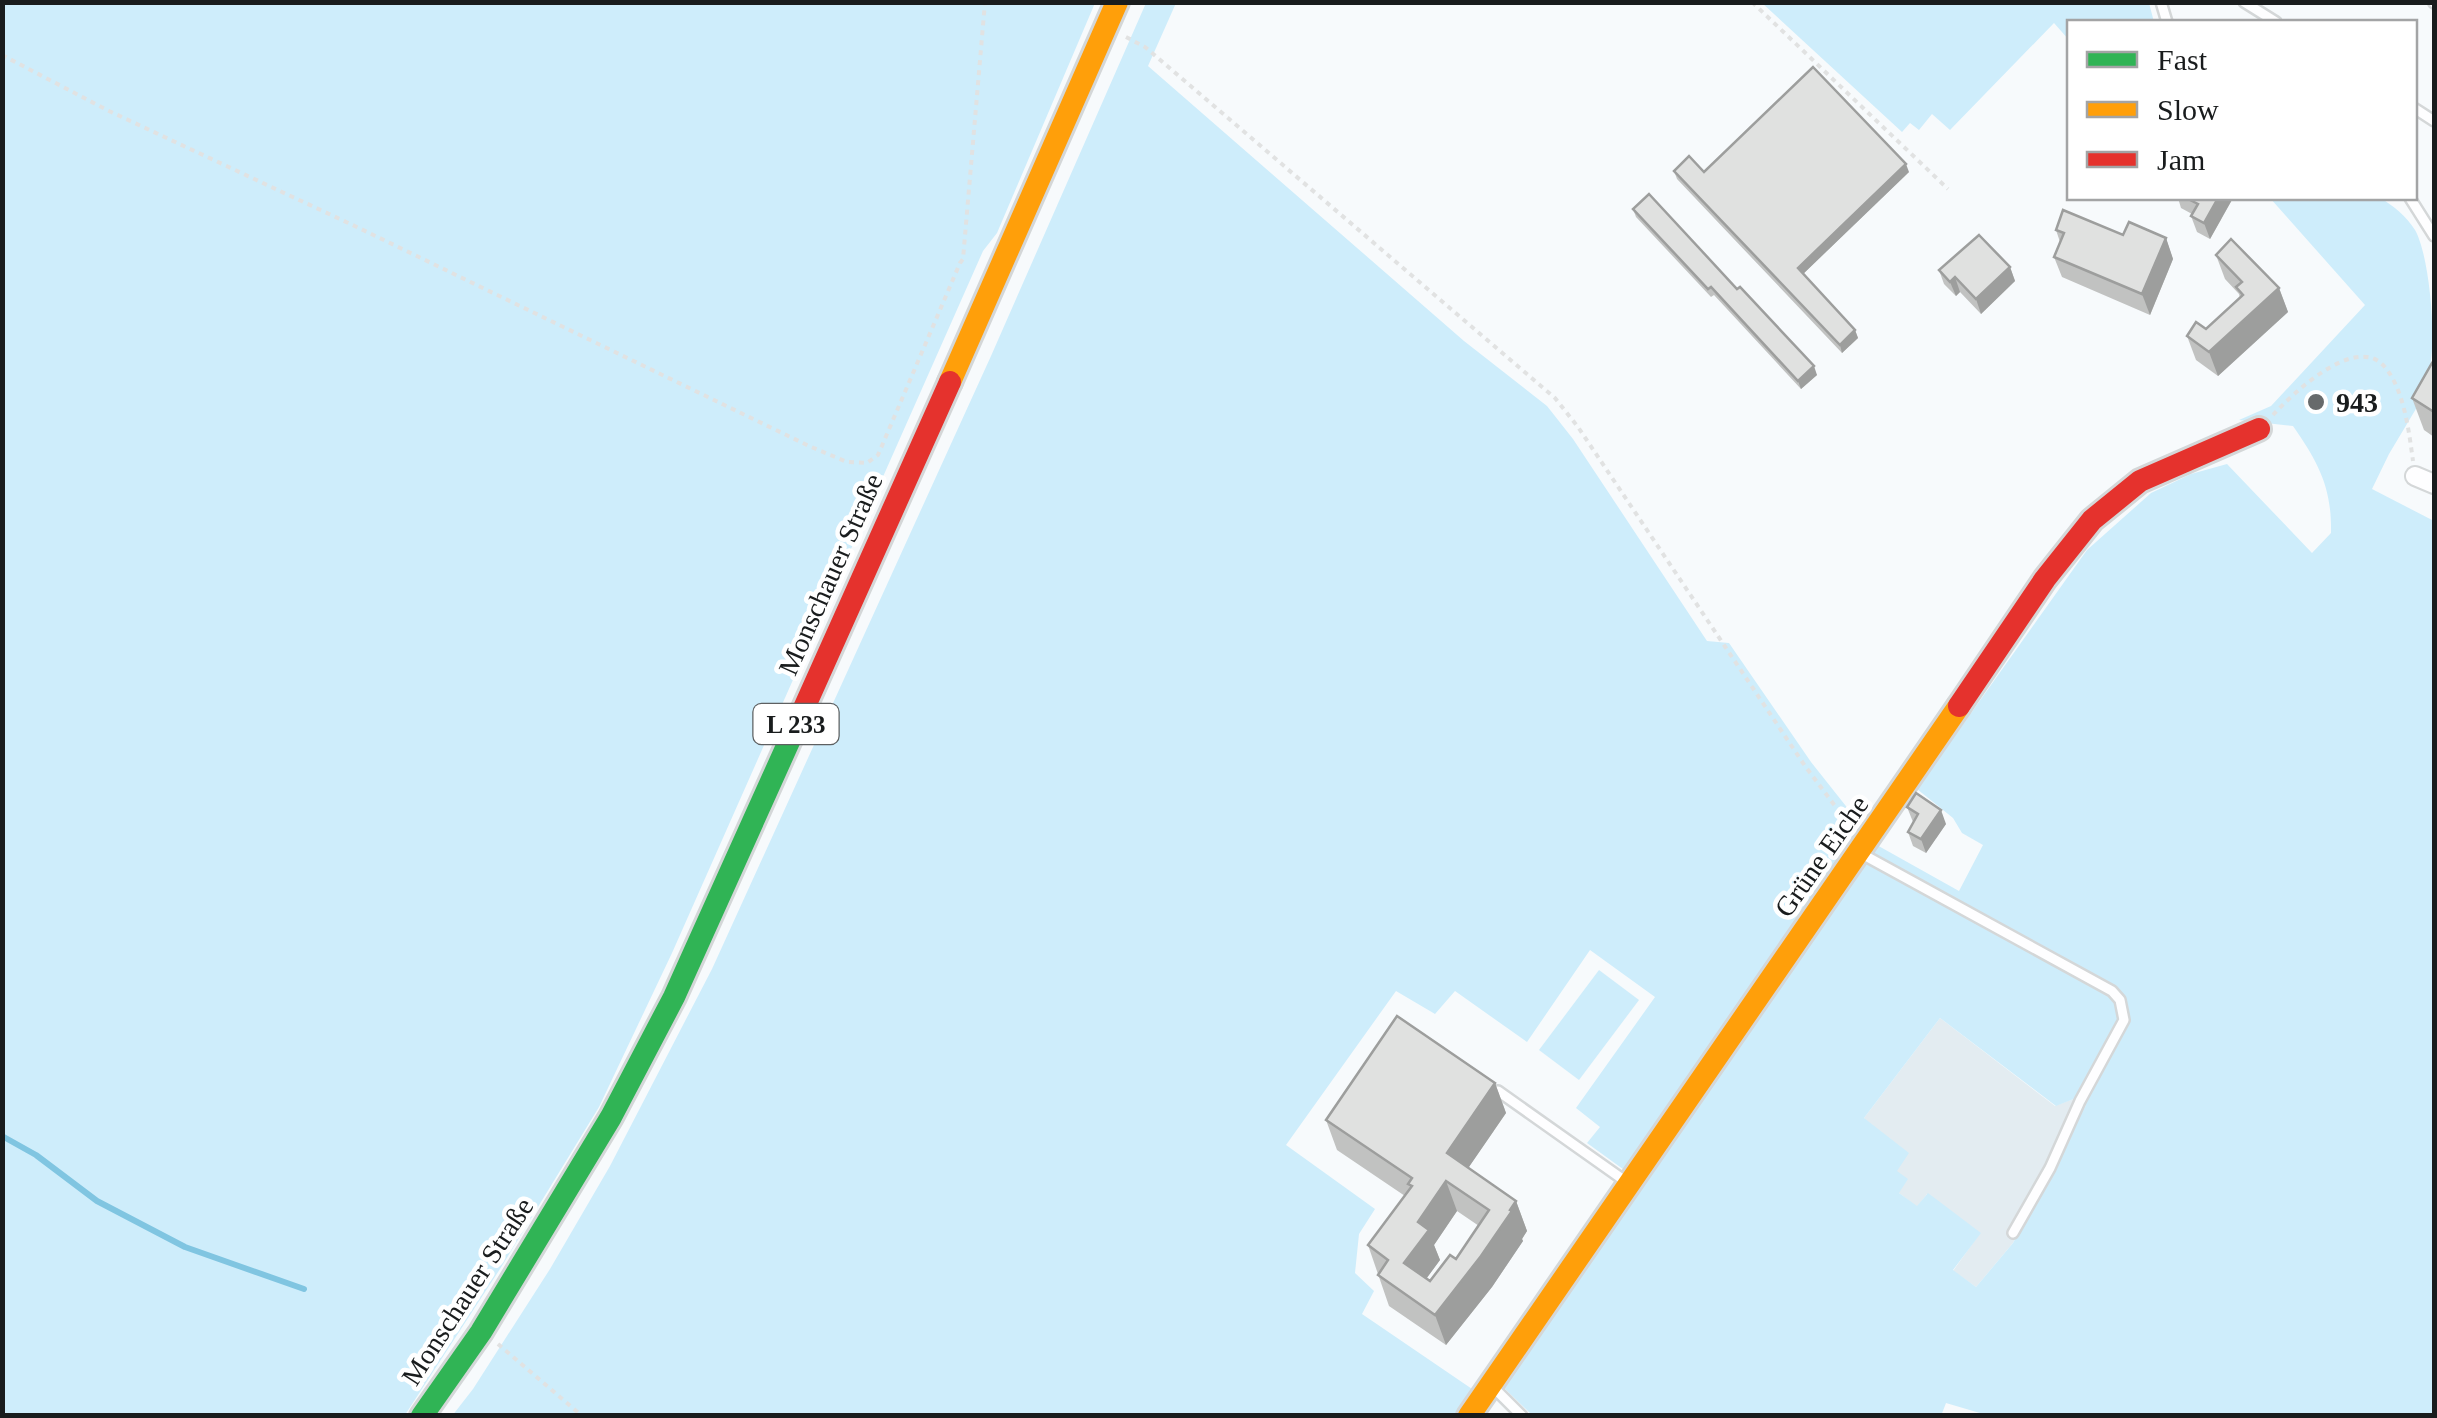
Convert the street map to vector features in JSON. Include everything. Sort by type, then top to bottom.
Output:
[{"type":"main road","name":"Monschauer Straße","points":[[422,1416],[480,1332],[611,1117],[674,997],[1116,2]]},
{"type":"main road","name":"Grüne Eiche","points":[[1470,1416],[2045,579],[2092,520],[2140,481],[2259,430]]},
{"type":"street","points":[[2415,476],[2434,484]]},
{"type":"lane","points":[[2244,2],[2273,20]]},
{"type":"lane","points":[[2411,200],[2434,236]]},
{"type":"lane","points":[[1866,844],[2112,991],[2120,1000],[2124,1020],[2013,1234]]},
{"type":"lane","points":[[1498,1090],[1630,1184]]},
{"type":"lane","points":[[1491,1385],[1522,1416]]},
{"type":"path","points":[[2,55],[109,111],[394,244],[809,446],[847,462],[867,464],[878,456],[964,259],[985,2]]},
{"type":"path","points":[[1752,2],[1948,189]]},
{"type":"path","points":[[1126,37],[1145,47],[1555,398],[1805,766],[1866,844]]},
{"type":"path","points":[[2259,430],[2314,379],[2348,357],[2362,356],[2381,362],[2394,382],[2408,423],[2415,476]]},
{"type":"path","points":[[480,1332],[582,1416]]},
{"type":"shaded area","points":[[3,2],[1095,3],[997,233],[983,251],[672,953],[599,1107],[405,1415],[3,1415]]},
{"type":"shaded area","points":[[1146,3],[1176,3],[1148,66],[1464,341],[1547,406],[1707,641],[1729,643],[1811,762],[1853,815],[1864,822],[1627,1172],[1587,1143],[1600,1127],[1576,1108],[1655,997],[1590,950],[1527,1042],[1455,991],[1435,1014],[1396,991],[1286,1145],[1375,1209],[1359,1234],[1355,1273],[1374,1291],[1362,1314],[1475,1391],[1459,1415],[452,1416],[550,1269],[610,1166],[712,969],[991,356]]},
{"type":"shaded area","points":[[1762,3],[2149,3],[2153,20],[2067,20],[2067,38],[2054,23],[1950,130],[1932,114],[1919,130],[1910,123],[1902,132]]},
{"type":"shaded area","points":[[2272,200],[2383,200],[2415,230],[2425,259],[2431,300],[2432,382],[2372,489],[2434,521],[2434,1415],[1990,1416],[1946,1403],[1941,1416],[1533,1416],[1501,1385],[1875,844],[1959,891],[1983,845],[1962,833],[1953,818],[1917,789],[2087,550],[2151,493],[2191,474],[2227,464],[2312,553],[2331,533],[2322,476],[2293,426],[2239,420],[2271,406],[2365,305]],"holes":[[[1940,1018],[2056,1106],[2076,1098],[2086,1105],[2013,1243],[1976,1287],[1953,1270],[1981,1233],[1928,1193],[1917,1206],[1899,1193],[1908,1179],[1897,1171],[1909,1153],[1864,1118]]]},
{"type":"shaded area","points":[[1599,970],[1639,1000],[1579,1080],[1539,1050]]},
{"type":"shaded area","points":[[1940,1018],[2055,1106],[2076,1098],[2086,1105],[2013,1243],[1976,1287],[1953,1271],[1980,1233],[1927,1194],[1917,1207],[1899,1193],[1897,1171],[1864,1118]]},
{"type":"building","points":[[1813,67],[1906,164],[1798,268],[1855,330],[1840,345],[1674,171],[1689,156],[1704,172]]},
{"type":"building","points":[[1649,194],[1814,366],[1798,381],[1633,209]]},
{"type":"building","points":[[2190,200],[2217,200],[2204,223],[2191,216],[2198,204]]},
{"type":"building","points":[[2063,210],[2123,235],[2129,222],[2166,238],[2142,294],[2054,257],[2064,233],[2056,230]]},
{"type":"building","points":[[1979,235],[2010,267],[1976,299],[1955,277],[1950,282],[1939,270]]},
{"type":"building","points":[[2231,239],[2279,288],[2209,352],[2187,336],[2196,322],[2206,329],[2243,295],[2236,287],[2242,282],[2216,255]]},
{"type":"building","points":[[2434,364],[2434,412],[2412,398]]},
{"type":"building","points":[[1916,793],[1941,810],[1921,839],[1908,832],[1918,814],[1907,807]]},
{"type":"building","points":[[1397,1016],[1495,1083],[1447,1153],[1516,1201],[1481,1256],[1435,1315],[1378,1275],[1388,1260],[1368,1245],[1412,1186],[1408,1184],[1412,1178],[1326,1120]],"holes":[[[1446,1181],[1489,1210],[1456,1259],[1450,1255],[1430,1281],[1404,1263],[1429,1230],[1418,1222]]]},
{"type":"waterway","points":[[2,1136],[36,1155],[97,1201],[185,1247],[304,1289]]},
{"type":"traffic: fast","points":[[422,1416],[481,1332],[611,1117],[674,997],[796,726]]},
{"type":"traffic: slow","points":[[950,382],[1117,2]]},
{"type":"traffic: slow","points":[[1469,1416],[1959,706]]},
{"type":"traffic: jam","points":[[796,726],[950,382]]},
{"type":"traffic: jam","points":[[1959,706],[2045,579],[2092,520],[2140,481],[2259,429]]},
{"type":"place","name":"943","points":[[2316,402]]}]
